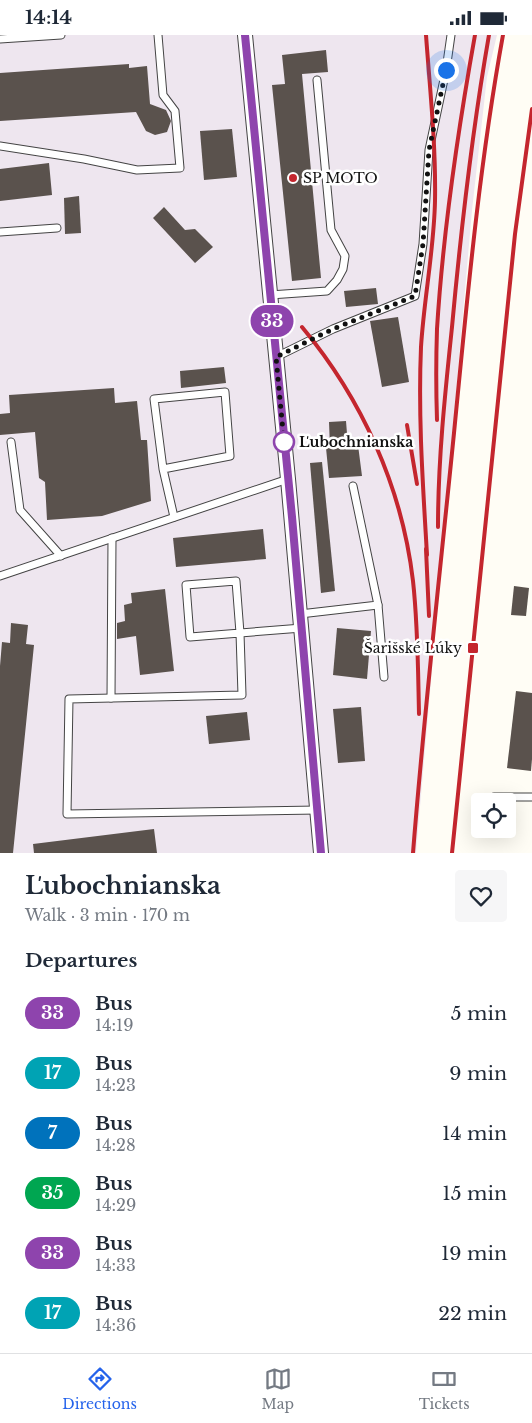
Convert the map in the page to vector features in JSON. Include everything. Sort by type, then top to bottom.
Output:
[{"type":"street","points":[[245,35],[322,853]]},
{"type":"lane","points":[[0,39],[61,35]]},
{"type":"lane","points":[[0,146],[84,159],[137,170],[180,168],[175,111],[163,95],[158,35]]},
{"type":"lane","points":[[276,357],[333,329],[415,296],[423,244],[429,150],[446,70],[451,35]]},
{"type":"lane","points":[[270,295],[327,291],[337,280],[343,269],[345,256],[331,230],[317,80]]},
{"type":"lane","points":[[0,232],[57,228]]},
{"type":"lane","points":[[163,469],[230,456],[225,392],[154,399],[163,469],[174,517]]},
{"type":"lane","points":[[11,442],[20,510],[61,556]]},
{"type":"lane","points":[[0,576],[288,479]]},
{"type":"lane","points":[[353,486],[378,605],[384,677]]},
{"type":"lane","points":[[111,698],[112,538]]},
{"type":"lane","points":[[302,628],[240,633],[190,637],[186,585],[236,581],[240,633],[242,695],[69,699],[67,814],[318,810]]},
{"type":"lane","points":[[300,614],[378,605]]},
{"type":"lane","points":[[516,797],[532,797]]},
{"type":"shaded area","points":[[0,35],[497,35],[487,77],[472,210],[416,853],[0,853]]},
{"type":"building","points":[[326,50],[328,72],[302,74],[321,278],[292,281],[272,85],[285,84],[282,55]]},
{"type":"building","points":[[129,64],[129,68],[147,66],[150,104],[166,110],[171,121],[167,132],[155,135],[146,131],[136,112],[0,121],[0,73]]},
{"type":"building","points":[[232,129],[237,177],[204,180],[200,131]]},
{"type":"building","points":[[49,163],[52,195],[0,201],[0,169]]},
{"type":"building","points":[[79,196],[81,233],[65,234],[64,198]]},
{"type":"building","points":[[164,207],[185,230],[195,229],[213,247],[195,263],[153,218]]},
{"type":"building","points":[[376,288],[378,304],[346,307],[344,291]]},
{"type":"building","points":[[398,317],[409,382],[382,387],[370,321]]},
{"type":"building","points":[[224,367],[226,383],[181,388],[180,371]]},
{"type":"building","points":[[114,388],[115,403],[137,401],[141,440],[147,440],[151,501],[102,516],[47,520],[45,482],[39,478],[35,432],[0,435],[0,414],[10,413],[9,395]]},
{"type":"building","points":[[346,421],[348,446],[358,445],[362,476],[329,478],[326,448],[330,448],[329,422]]},
{"type":"building","points":[[322,462],[335,591],[321,593],[310,463]]},
{"type":"building","points":[[263,529],[266,559],[176,567],[173,538]]},
{"type":"building","points":[[514,586],[529,588],[526,616],[511,615]]},
{"type":"building","points":[[165,589],[174,671],[140,675],[136,636],[117,639],[117,623],[125,621],[124,605],[132,603],[131,593]]},
{"type":"building","points":[[11,623],[28,625],[26,644],[34,645],[13,853],[0,853],[0,666],[2,642],[10,643]]},
{"type":"building","points":[[337,628],[371,631],[367,679],[333,675]]},
{"type":"building","points":[[516,691],[532,693],[531,771],[507,768]]},
{"type":"building","points":[[361,707],[365,761],[338,763],[333,709]]},
{"type":"building","points":[[247,712],[250,740],[209,744],[206,716]]},
{"type":"building","points":[[154,829],[157,853],[34,853],[33,844]]},
{"type":"railway","points":[[426,35],[435,159],[434,219],[422,329],[420,373],[421,451],[427,555]]},
{"type":"railway","points":[[437,420],[437,329],[443,255],[457,144],[475,35]]},
{"type":"railway","points":[[438,527],[442,427],[459,254],[472,144],[489,35]]},
{"type":"railway","points":[[413,853],[427,695],[469,283],[480,184],[503,35]]},
{"type":"railway","points":[[452,853],[515,234],[532,109]]},
{"type":"railway","points":[[302,327],[324,355],[361,414],[389,478],[408,546],[413,581],[419,714]]},
{"type":"railway","points":[[407,425],[417,484]]},
{"type":"railway","points":[[426,549],[429,616]]},
{"type":"bus line","name":"33","points":[[245,35],[292,517],[321,853]]},
{"type":"place","name":"SP MOTO","points":[[293,178]]},
{"type":"place","name":"Ľubochnianska","points":[[284,442]]},
{"type":"place","name":"Šarišské Lúky","points":[[473,648]]},
{"type":"route","points":[[284,442],[276,357],[333,329],[415,296],[423,244],[429,150],[446,70]]}]
